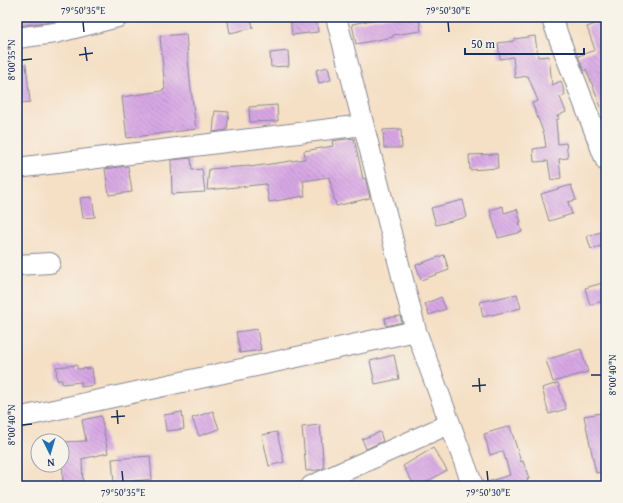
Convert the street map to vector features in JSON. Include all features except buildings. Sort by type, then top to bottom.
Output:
[{"type":"street","points":[[17,38],[56,33],[118,17]]},
{"type":"street","points":[[336,17],[416,331],[473,486]]},
{"type":"street","points":[[551,17],[606,161]]},
{"type":"street","points":[[17,168],[363,125]]},
{"type":"street","points":[[17,265],[50,263]]},
{"type":"street","points":[[17,418],[416,331]]},
{"type":"street","points":[[311,486],[449,424]]}]
